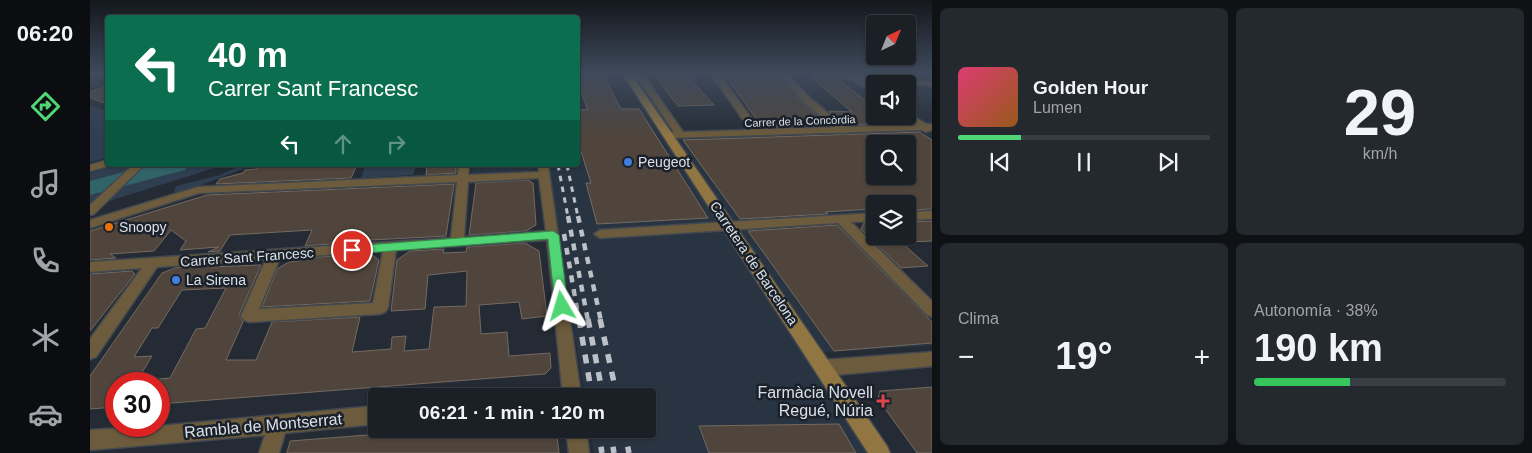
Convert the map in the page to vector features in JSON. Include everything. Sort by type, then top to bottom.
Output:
[{"type":"main road","name":"Carretera de Barcelona","points":[[644,95],[675,135],[728,225],[880,453]]},
{"type":"street","name":"Carretera de Barcelona","points":[[651,95],[675,135]]},
{"type":"street","points":[[730,95],[757,133]]},
{"type":"street","points":[[803,95],[844,130]]},
{"type":"street","points":[[916,121],[929,129]]},
{"type":"street","name":"Carrer de la Concòrdia","points":[[675,135],[929,129]]},
{"type":"street","points":[[90,168],[105,164]]},
{"type":"street","points":[[90,211],[136,167]]},
{"type":"street","points":[[457,242],[464,167]]},
{"type":"street","points":[[90,224],[198,190],[462,179],[543,170],[553,235],[568,388]]},
{"type":"street","points":[[916,216],[932,215]]},
{"type":"street","points":[[600,234],[866,218]]},
{"type":"street","points":[[841,219],[932,311]]},
{"type":"street","name":"Carrer Sant Francesc","points":[[90,267],[553,235]]},
{"type":"street","points":[[275,255],[248,316],[380,308],[390,247]]},
{"type":"street","points":[[90,352],[152,264]]},
{"type":"street","points":[[824,368],[932,359]]},
{"type":"street","name":"Rambla de Montserrat","points":[[90,440],[368,416]]},
{"type":"street","points":[[269,453],[278,424]]},
{"type":"street","points":[[577,438],[578,453]]},
{"type":"shaded area","points":[[90,106],[105,110],[105,158],[90,162]]},
{"type":"shaded area","points":[[663,106],[681,131],[932,127],[932,208],[916,209],[916,195],[866,195],[866,212],[833,214],[932,309],[932,346],[813,353],[881,453],[594,453],[592,438],[656,438],[656,388],[584,388],[546,167],[580,167],[580,107]]},
{"type":"shaded area","points":[[110,167],[218,167],[90,207],[90,173]]},
{"type":"shaded area","points":[[238,167],[248,167],[185,191],[174,192],[176,186],[220,175]]},
{"type":"shaded area","points":[[365,167],[415,167],[413,175],[361,178]]},
{"type":"shaded area","points":[[472,167],[534,167],[535,169],[527,173],[473,175],[471,173]]},
{"type":"building","points":[[90,95],[105,95],[105,103],[90,98]]},
{"type":"building","name":"Peugeot","points":[[582,95],[614,95],[621,109],[639,109],[708,218],[597,224],[586,183],[591,183],[580,148],[580,110],[588,110]]},
{"type":"building","points":[[670,95],[705,95],[714,105],[678,106]]},
{"type":"building","points":[[739,95],[796,95],[829,125],[762,127]]},
{"type":"building","points":[[832,95],[858,95],[866,101],[866,125],[845,125],[829,111],[852,112]]},
{"type":"building","points":[[919,132],[932,140],[932,209],[916,210],[916,195],[866,195],[866,209],[825,212],[828,214],[740,219],[683,140]]},
{"type":"building","points":[[258,167],[356,167],[351,178],[216,184],[220,179],[243,173],[245,170],[257,169]]},
{"type":"building","points":[[427,167],[456,167],[456,173],[426,175]]},
{"type":"building","points":[[528,180],[533,183],[536,225],[526,231],[469,235],[476,183]]},
{"type":"building","points":[[454,184],[446,236],[353,241],[356,242],[305,246],[312,230],[230,235],[220,251],[208,252],[219,247],[180,250],[186,241],[171,230],[154,251],[110,254],[116,258],[90,260],[90,231],[207,195]]},
{"type":"building","points":[[932,221],[932,241],[916,242],[916,222]]},
{"type":"building","points":[[864,223],[866,223],[866,234],[861,229]]},
{"type":"building","points":[[837,225],[932,322],[932,343],[834,351],[748,231]]},
{"type":"building","points":[[525,243],[539,251],[547,316],[522,319],[519,302],[479,305],[481,334],[507,332],[509,356],[550,353],[551,368],[545,374],[170,403],[170,378],[196,329],[205,328],[226,288],[182,290],[158,328],[152,328],[134,357],[152,356],[142,372],[105,372],[105,408],[90,409],[90,376],[162,273],[175,268],[212,265],[211,267],[261,265],[239,315],[243,322],[226,360],[256,360],[272,322],[360,317],[352,352],[391,349],[392,337],[406,336],[404,351],[429,349],[434,307],[466,306],[467,271],[428,275],[425,309],[391,311],[397,260],[410,251],[444,249],[443,253],[466,252],[467,247]]},
{"type":"building","points":[[877,245],[904,245],[928,266],[901,268]]},
{"type":"building","points":[[371,254],[379,260],[370,301],[262,307],[277,269],[289,262],[299,261],[300,258]]},
{"type":"building","points":[[132,271],[135,274],[90,331],[90,274]]},
{"type":"building","points":[[932,387],[932,453],[917,453],[878,399],[880,391]]},
{"type":"building","points":[[839,424],[856,453],[709,453],[699,426]]},
{"type":"building","points":[[368,435],[368,438],[557,438],[559,453],[287,453],[290,441]]},
{"type":"waterway","points":[[90,188],[169,167]]},
{"type":"railway","points":[[558,167],[568,217]]},
{"type":"railway","points":[[567,167],[578,217]]},
{"type":"railway","points":[[568,216],[588,321]]},
{"type":"railway","points":[[578,216],[601,321]]},
{"type":"railway","points":[[564,234],[579,321]]},
{"type":"railway","points":[[579,319],[591,388]]},
{"type":"railway","points":[[588,319],[601,388]]},
{"type":"railway","points":[[600,319],[615,388]]},
{"type":"railway","points":[[600,438],[602,453]]},
{"type":"railway","points":[[612,438],[614,453]]},
{"type":"railway","points":[[626,438],[629,453]]},
{"type":"place","name":"Peugeot","points":[[628,162]]},
{"type":"place","name":"Snoopy","points":[[109,227]]},
{"type":"place","name":"La Sirena","points":[[176,280]]},
{"type":"place","name":"Farmàcia Novell Regué, Núria","points":[[883,401]]},
{"type":"route","points":[[352,250],[553,235],[562,306]]}]
